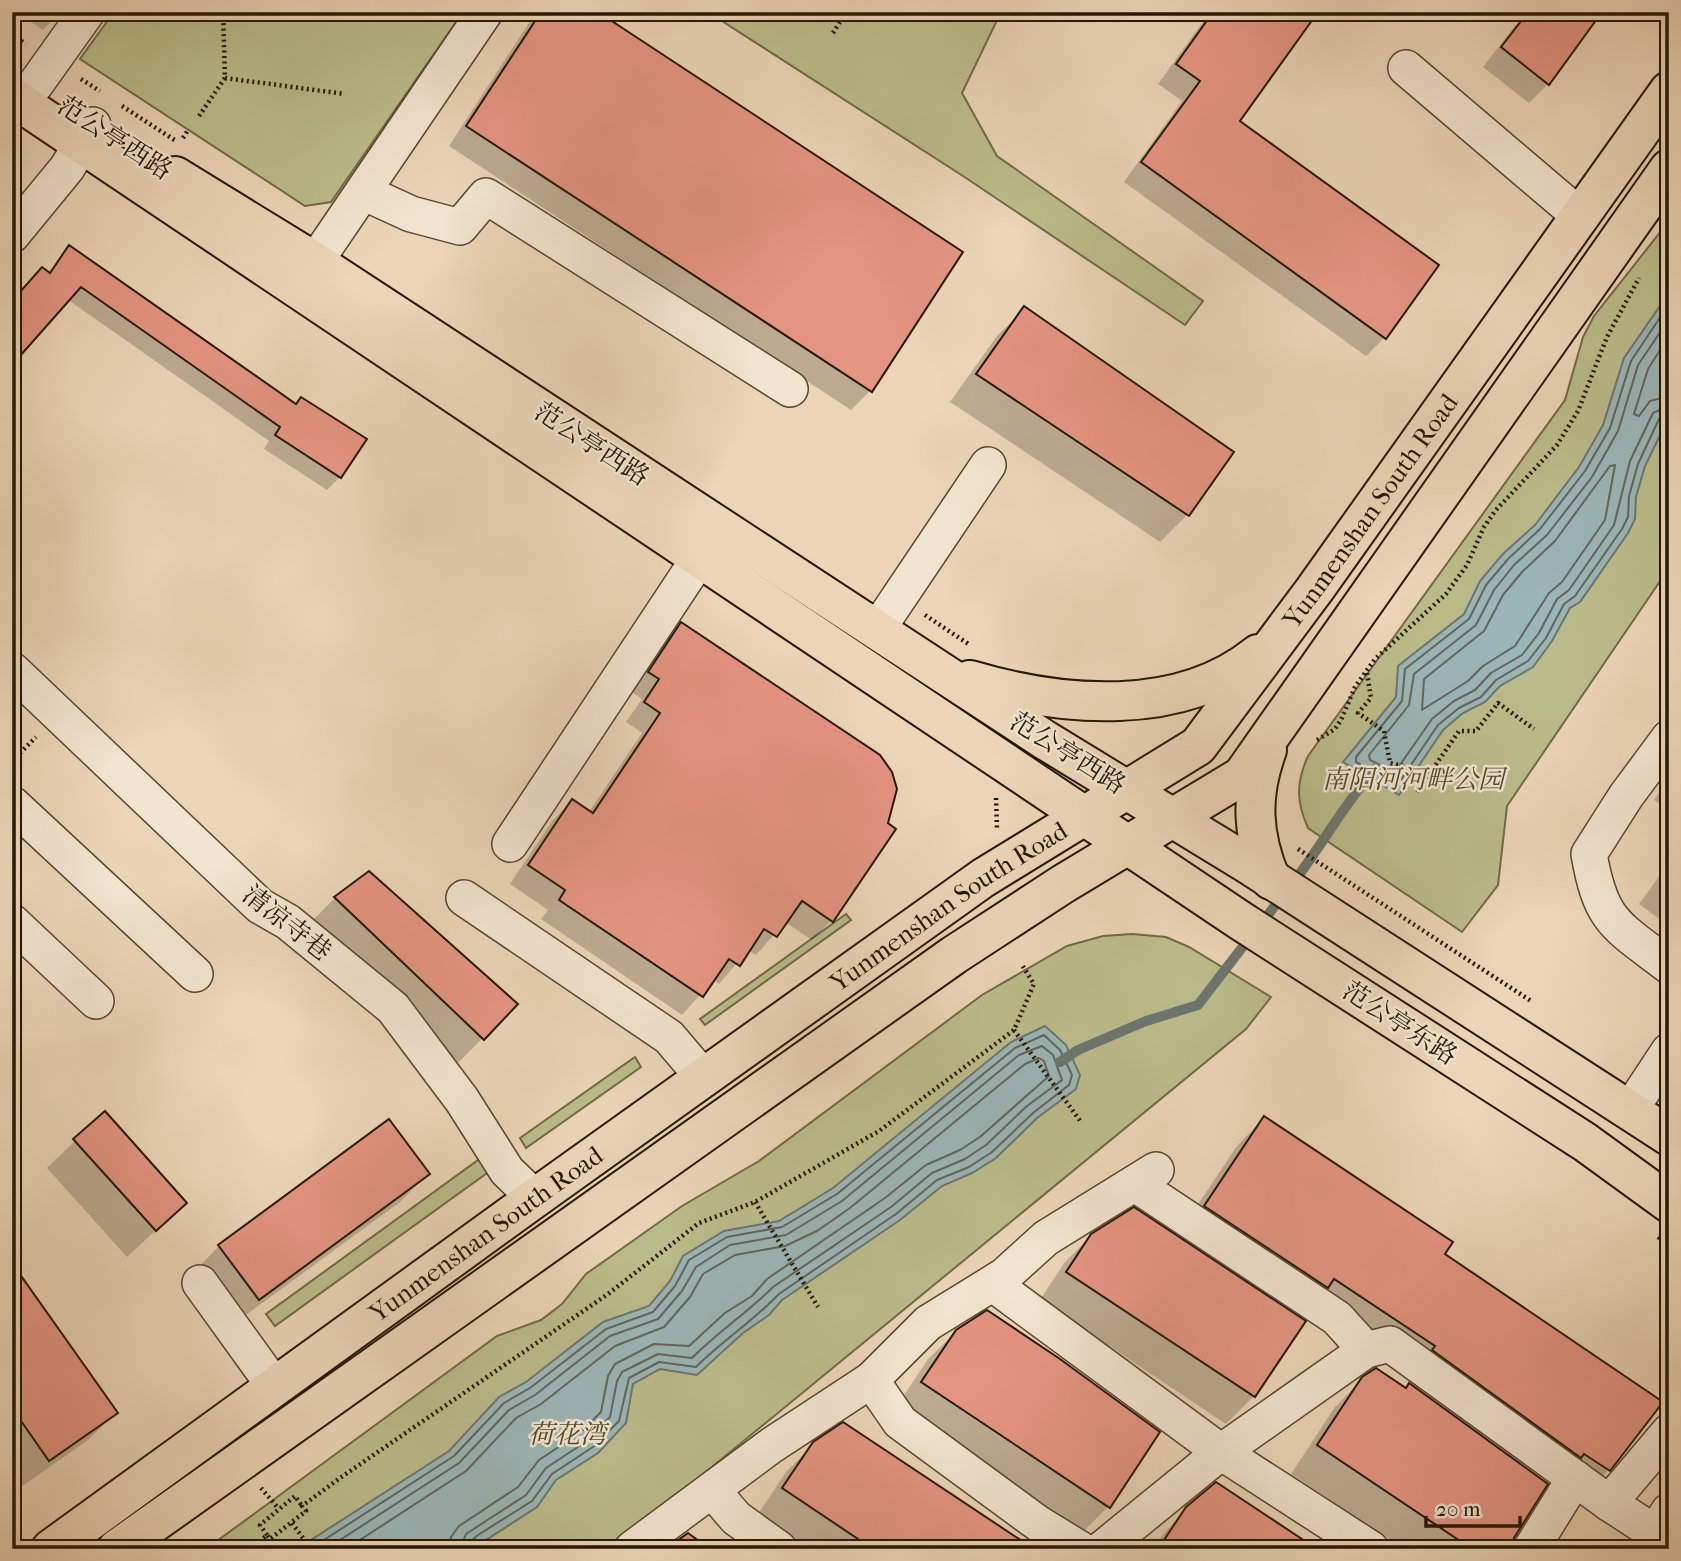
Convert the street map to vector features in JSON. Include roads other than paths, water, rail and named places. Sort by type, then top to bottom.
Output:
[{"type":"main road","name":"范公亭西路","points":[[20,84],[87,135],[700,556],[1129,844]]},
{"type":"main road","name":"Yunmenshan South Road","points":[[51,1549],[703,1077],[983,878],[1198,746],[1281,635],[1669,91]]},
{"type":"main road","name":"范公亭西路","points":[[87,135],[315,262],[877,630],[1172,819]]},
{"type":"main road","name":"Yunmenshan South Road","points":[[117,1549],[943,963],[1129,844],[1242,776],[1669,169]]},
{"type":"main road","points":[[945,673],[986,685],[1066,700],[1144,700],[1186,691],[1240,668],[1281,635]]},
{"type":"main road","points":[[1271,880],[1257,846],[1256,782],[1272,736]]},
{"type":"main road","name":"范公亭东路","points":[[1172,819],[1669,1136]]},
{"type":"main road","name":"范公亭东路","points":[[1129,844],[1241,920],[1585,1142],[1669,1203]]},
{"type":"main road","points":[[275,1387],[299,1420]]},
{"type":"street","points":[[20,84],[88,12]]},
{"type":"street","points":[[315,262],[485,12]]},
{"type":"street","points":[[1406,68],[1581,217]]},
{"type":"street","points":[[12,235],[67,168],[87,135]]},
{"type":"street","points":[[363,192],[411,214],[460,227],[486,196],[790,388]]},
{"type":"street","points":[[877,630],[988,465]]},
{"type":"street","points":[[510,844],[700,556]]},
{"type":"street","name":"清凉寺巷","points":[[12,670],[260,906],[288,922],[393,1008],[462,1100],[507,1171],[535,1198]]},
{"type":"street","points":[[1669,738],[1626,796],[1589,854],[1595,892],[1611,921],[1669,966]]},
{"type":"street","points":[[12,804],[195,974]]},
{"type":"street","points":[[464,898],[669,1037],[703,1077]]},
{"type":"street","points":[[12,922],[96,1001]]},
{"type":"street","points":[[1622,1104],[1669,1051]]},
{"type":"street","points":[[632,1549],[772,1445],[871,1380],[928,1323],[993,1284],[1046,1238],[1146,1177],[1337,1318],[1366,1350]]},
{"type":"street","points":[[200,1283],[275,1387]]},
{"type":"street","points":[[993,1284],[1221,1452],[1371,1549]]},
{"type":"street","points":[[1102,1549],[1221,1452],[1366,1350],[1390,1344],[1609,1503],[1666,1536]]},
{"type":"street","points":[[871,1380],[900,1422],[1039,1524],[1080,1549]]},
{"type":"street","points":[[1609,1503],[1669,1432]]},
{"type":"street","points":[[1531,1549],[1575,1478]]},
{"type":"street","points":[[712,1490],[736,1518],[779,1549]]},
{"type":"water","points":[[1669,293],[1669,417],[1645,466],[1636,497],[1635,519],[1628,533],[1580,602],[1570,608],[1552,641],[1533,667],[1500,686],[1485,702],[1463,713],[1443,730],[1399,795],[1343,762],[1396,697],[1398,666],[1464,614],[1480,581],[1503,554],[1535,525],[1579,467],[1603,425],[1624,358]]},
{"type":"water","points":[[1045,1026],[1066,1045],[1080,1075],[1076,1089],[1037,1118],[996,1158],[972,1173],[942,1186],[900,1220],[782,1300],[769,1315],[743,1333],[697,1375],[660,1369],[633,1384],[626,1423],[598,1453],[556,1480],[537,1507],[472,1549],[297,1549],[449,1451],[499,1397],[526,1382],[603,1322],[649,1306],[670,1281],[683,1256],[724,1231],[779,1221],[833,1188],[1011,1042]]},
{"type":"waterway","points":[[1293,883],[1376,768]]},
{"type":"waterway","points":[[1261,924],[1283,895]]},
{"type":"waterway","points":[[1060,1062],[1078,1050],[1146,1021],[1198,1005],[1251,936]]},
{"type":"park label","name":"南阳河河畔公园","points":[[1413,779]]},
{"type":"park label","name":"荷花湾","points":[[567,1434]]}]
